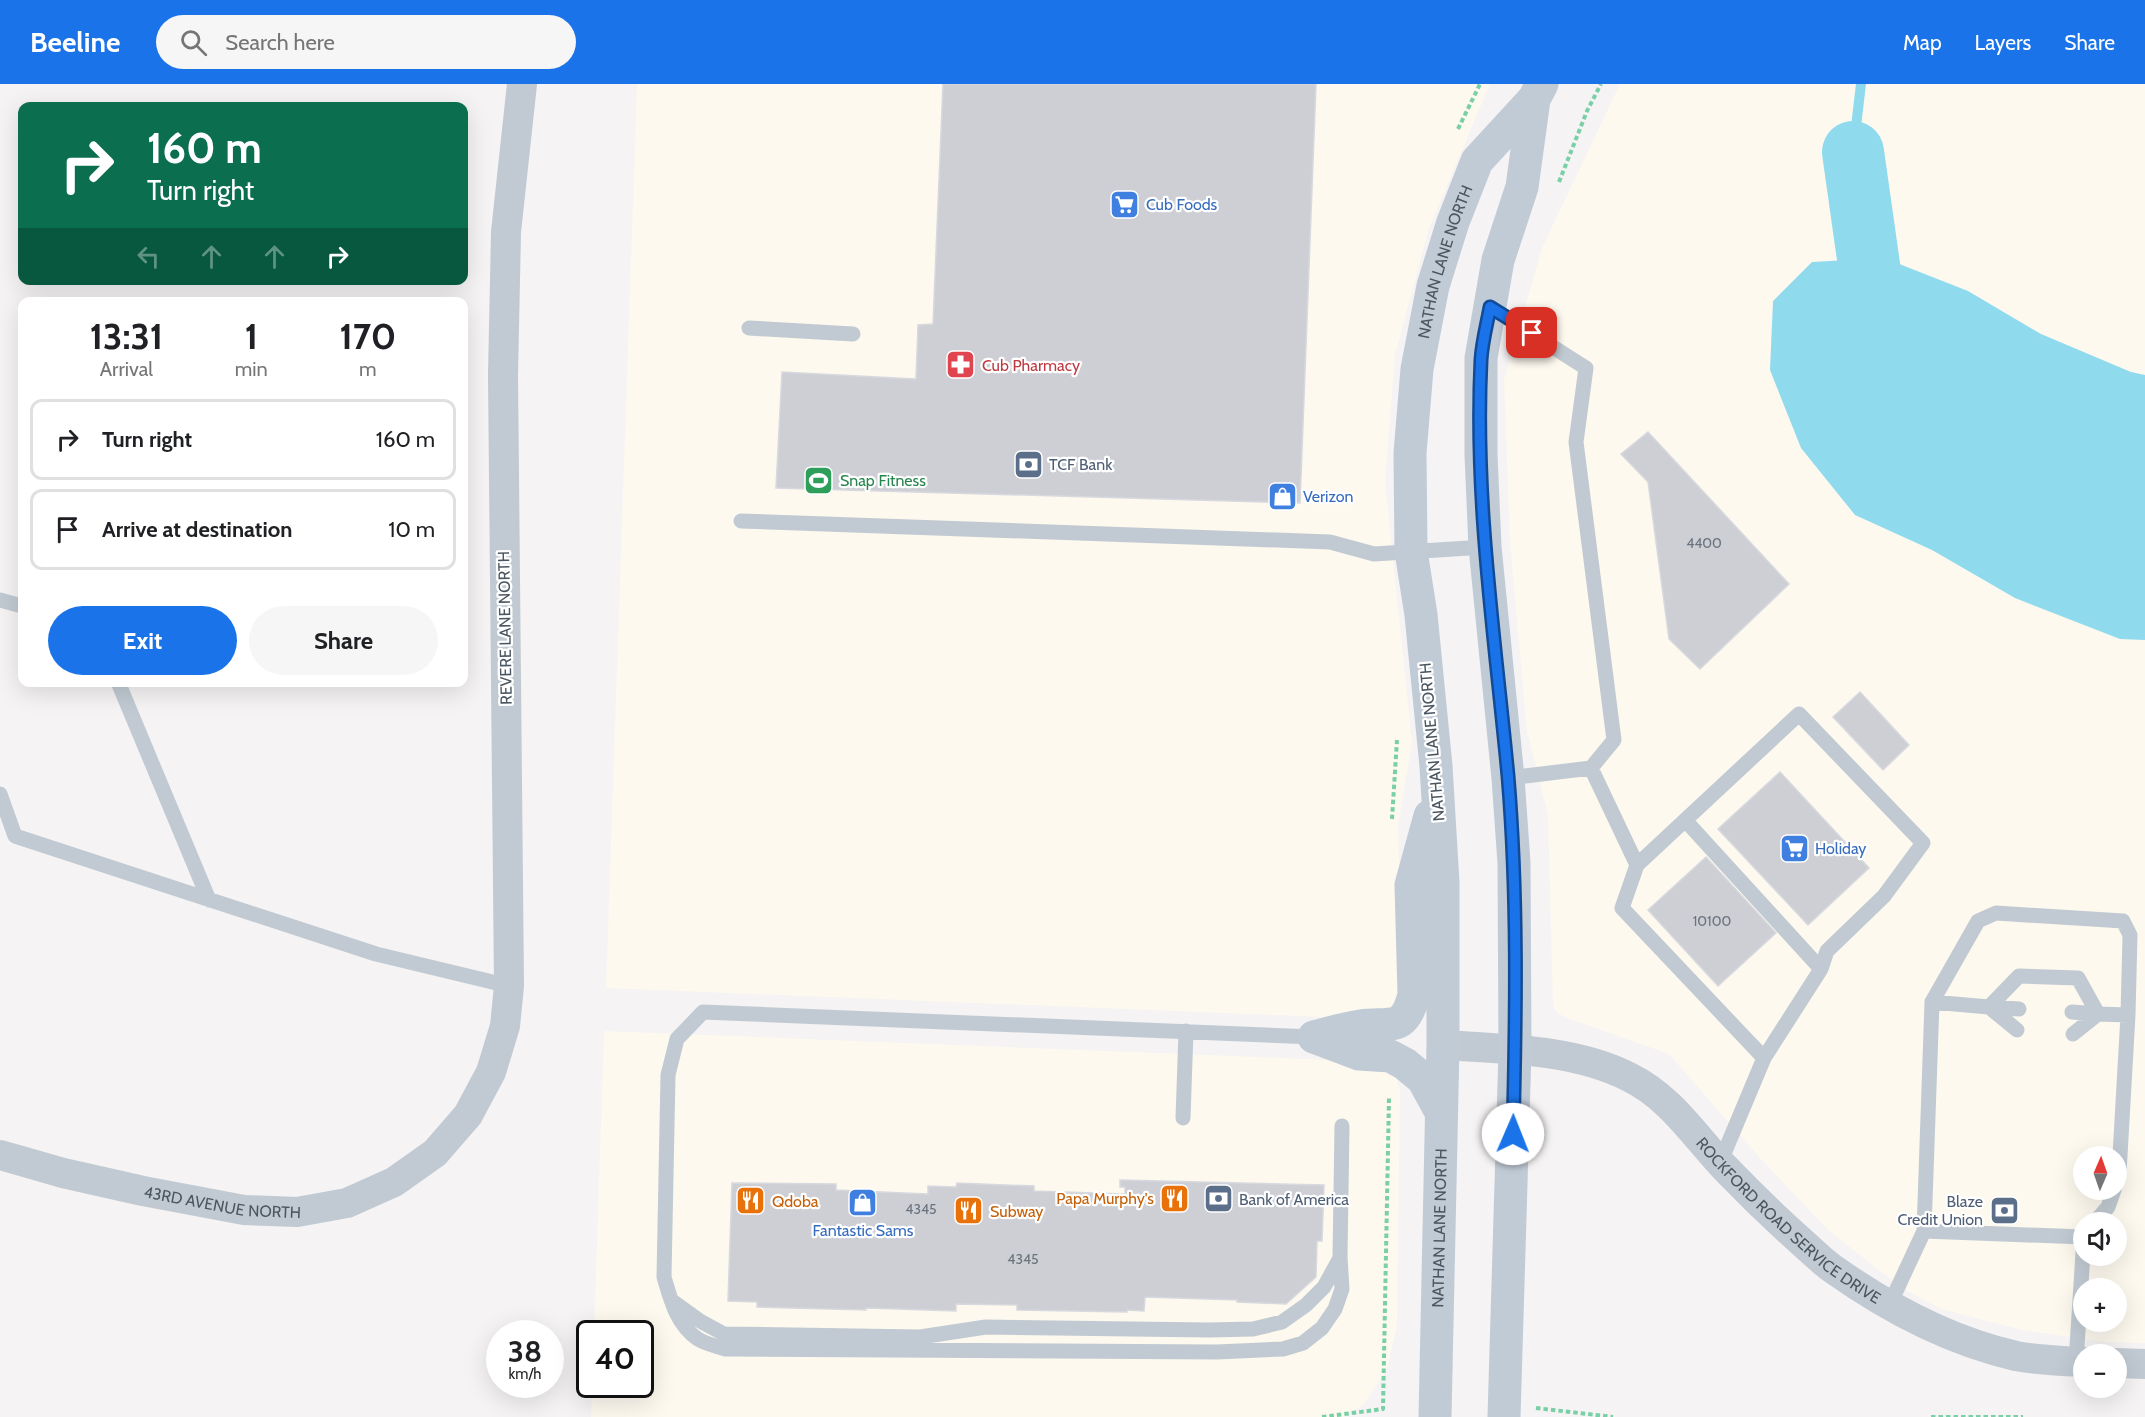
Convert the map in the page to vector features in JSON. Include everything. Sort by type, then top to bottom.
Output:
[{"type":"street","name":"REVERE LANE NORTH","points":[[435,1153],[468,1114],[491,1072],[505,1026],[509,986],[503,363],[506,231],[522,84]]},
{"type":"street","name":"NATHAN LANE NORTH","points":[[1504,1417],[1515,1050],[1514,875],[1508,778],[1485,547],[1481,455],[1481,358],[1498,260],[1522,187],[1538,92]]},
{"type":"street","name":"NATHAN LANE NORTH","points":[[1435,1417],[1443,1045],[1443,883],[1438,788],[1421,615],[1412,551],[1410,453],[1417,369],[1432,286],[1453,222],[1477,161],[1538,92]]},
{"type":"street","points":[[1314,1037],[1360,1026],[1391,1026],[1410,1010],[1414,994],[1411,885],[1438,788]]},
{"type":"street","points":[[1314,1037],[1359,1054],[1390,1056],[1405,1064],[1423,1079],[1441,1112]]},
{"type":"street","name":"ROCKFORD ROAD SERVICE DRIVE","points":[[1443,1045],[1515,1050],[1593,1062],[1630,1077],[1661,1096],[1690,1126],[1720,1163],[1772,1216],[1832,1268],[1927,1325],[1970,1342],[2017,1356],[2073,1361]]},
{"type":"street","name":"43RD AVENUE NORTH","points":[[0,1155],[63,1173],[143,1191],[244,1210],[297,1212],[347,1203],[394,1182],[435,1153]]},
{"type":"street","points":[[2127,1363],[2145,1364]]},
{"type":"lane","points":[[1490,307],[1586,368],[1576,442],[1614,740],[1591,768],[1508,778]]},
{"type":"lane","points":[[749,328],[853,334]]},
{"type":"lane","points":[[741,520],[1330,542],[1374,554],[1485,547]]},
{"type":"lane","points":[[0,600],[18,605]]},
{"type":"lane","points":[[120,687],[209,900]]},
{"type":"lane","points":[[1720,1163],[1764,1058],[1821,969],[1827,951],[1884,896],[1923,843],[1799,714],[1637,865],[1622,908],[1764,1058]]},
{"type":"lane","points":[[1591,768],[1637,865]]},
{"type":"lane","points":[[0,794],[15,836],[376,954],[509,986]]},
{"type":"lane","points":[[1685,820],[1821,969]]},
{"type":"lane","points":[[1890,1304],[1924,1231],[1932,1002],[1978,921],[1996,913],[2123,921],[2130,935],[2121,1146]]},
{"type":"lane","points":[[1989,1007],[2019,976],[2078,978],[2098,1014]]},
{"type":"lane","points":[[1932,1002],[2019,1009]]},
{"type":"lane","points":[[1989,1007],[2017,1030]]},
{"type":"lane","points":[[1314,1037],[703,1011],[677,1039],[668,1074],[664,1277],[670,1300],[681,1323],[699,1340],[725,1349],[1194,1352],[1283,1349],[1303,1343],[1322,1328],[1335,1309],[1342,1289],[1340,1257],[1342,1126]]},
{"type":"lane","points":[[2072,1012],[2128,1015]]},
{"type":"lane","points":[[2073,1034],[2098,1014]]},
{"type":"lane","points":[[1183,1118],[1186,1031]]},
{"type":"lane","points":[[1924,1231],[2073,1237]]},
{"type":"lane","points":[[670,1300],[724,1334],[920,1337],[986,1327],[1254,1329],[1282,1322],[1306,1305],[1324,1287],[1340,1257]]},
{"type":"lane","points":[[2080,1344],[2082,1266]]},
{"type":"path","points":[[1458,129],[1480,84]]},
{"type":"path","points":[[1392,828],[1397,735]]},
{"type":"path","points":[[1322,1417],[1383,1409],[1390,1056]]},
{"type":"path","points":[[1536,1407],[1613,1417]]},
{"type":"path","points":[[1931,1417],[2024,1417]]},
{"type":"shaded area","points":[[637,84],[1490,84],[1429,228],[1395,355],[1385,481],[1412,743],[1398,826],[1403,1003],[1372,1019],[606,988]]},
{"type":"shaded area","points":[[1620,84],[2145,84],[2145,1343],[2105,1342],[2022,1330],[1941,1309],[1902,1288],[1829,1231],[1760,1158],[1669,1054],[1557,1013],[1553,1005],[1548,816],[1527,732],[1510,543],[1504,380],[1542,248]]},
{"type":"shaded area","points":[[604,1031],[1383,1062],[1395,1074],[1400,1091],[1397,1325],[1387,1370],[1364,1404],[1343,1417],[591,1417],[592,1398],[654,1398],[654,1320],[594,1320]]},
{"type":"water","points":[[1884,258],[1968,291],[2041,334],[2131,372],[2145,375],[2145,640],[2120,639],[2015,598],[1932,550],[1855,515],[1801,448],[1770,370],[1773,301],[1812,262]]},
{"type":"building","name":"Cub Foods","points":[[943,84],[1316,84],[1300,503],[776,488],[782,372],[916,379],[918,325],[933,324]]},
{"type":"building","points":[[1648,432],[1789,584],[1700,669],[1669,639],[1648,482],[1621,454]]},
{"type":"building","points":[[1860,692],[1909,745],[1883,770],[1833,717]]},
{"type":"building","name":"Holiday","points":[[1780,772],[1869,868],[1808,925],[1718,829]]},
{"type":"building","points":[[1706,857],[1776,933],[1718,986],[1648,910]]},
{"type":"building","points":[[1120,1180],[1324,1185],[1322,1241],[1317,1241],[1316,1277],[1286,1304],[1145,1297],[1144,1311],[1127,1310],[1127,1312],[1017,1310],[1017,1305],[956,1304],[956,1311],[757,1307],[757,1302],[728,1301],[732,1183],[836,1184],[836,1190],[928,1194],[928,1186],[956,1187],[957,1183],[1034,1186],[1034,1191],[1125,1194],[1125,1187],[1120,1187]]},
{"type":"waterway","points":[[1853,152],[1861,84]]},
{"type":"waterway","points":[[1853,152],[1880,343]]},
{"type":"place","name":"Cub Foods","points":[[1125,204]]},
{"type":"place","name":"Cub Pharmacy","points":[[961,365]]},
{"type":"place","name":"TCF Bank","points":[[1028,464]]},
{"type":"place","name":"Snap Fitness","points":[[819,480]]},
{"type":"place","name":"Verizon","points":[[1282,496]]},
{"type":"place","name":"Holiday","points":[[1794,848]]},
{"type":"place","name":"Papa Murphy's","points":[[1175,1198]]},
{"type":"place","name":"Bank of America","points":[[1218,1199]]},
{"type":"place","name":"Qdoba","points":[[751,1201]]},
{"type":"place","name":"Fantastic Sams","points":[[863,1202]]},
{"type":"place","name":"Blaze Credit Union","points":[[2004,1210]]},
{"type":"place","name":"Subway","points":[[969,1211]]},
{"type":"route","points":[[1513,1134],[1514,863],[1499,678],[1485,547],[1481,455],[1481,358],[1490,307],[1532,333]]}]
